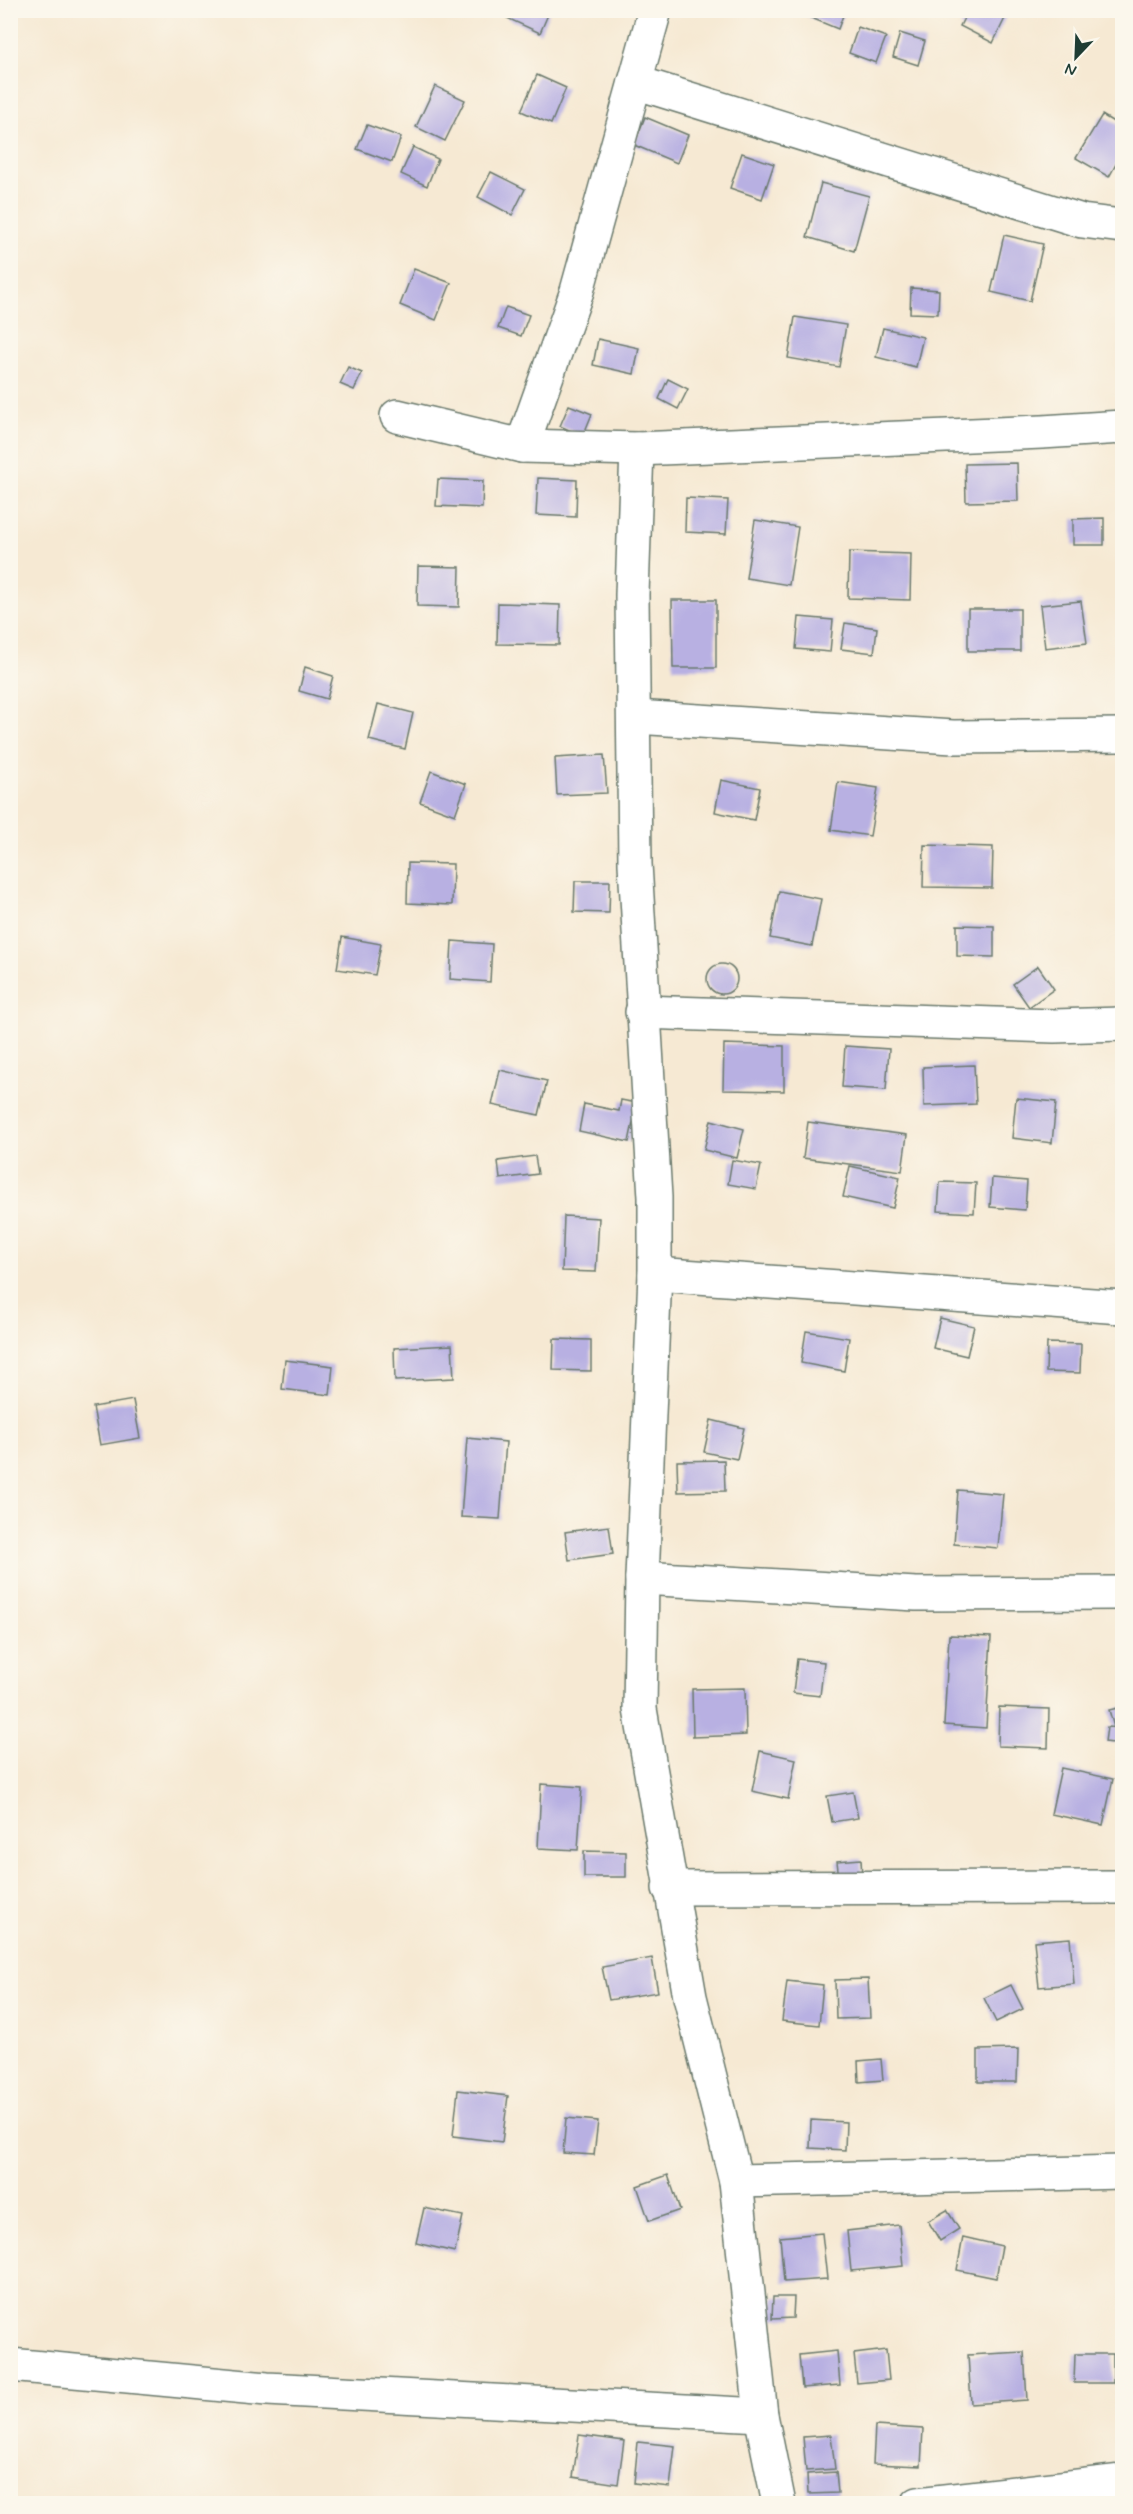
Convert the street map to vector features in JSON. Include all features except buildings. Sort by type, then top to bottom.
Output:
[{"type":"street","points":[[522,446],[577,291],[655,10]]},
{"type":"street","points":[[635,82],[1082,221],[1122,226]]},
{"type":"street","points":[[397,416],[522,446],[637,449],[1122,427]]},
{"type":"street","points":[[637,449],[632,595],[635,864],[642,1012],[655,1197],[655,1274],[642,1578],[640,1709],[669,1888],[690,1997],[736,2181],[761,2415],[778,2504]]},
{"type":"street","points":[[635,717],[953,737],[1122,735]]},
{"type":"street","points":[[642,1012],[1042,1025],[1122,1024]]},
{"type":"street","points":[[655,1274],[1122,1307]]},
{"type":"street","points":[[642,1578],[916,1594],[1122,1593]]},
{"type":"street","points":[[669,1888],[1122,1887]]},
{"type":"street","points":[[736,2181],[1122,2172]]},
{"type":"street","points":[[10,2365],[267,2389],[761,2415]]},
{"type":"street","points":[[918,2504],[1122,2481]]}]
